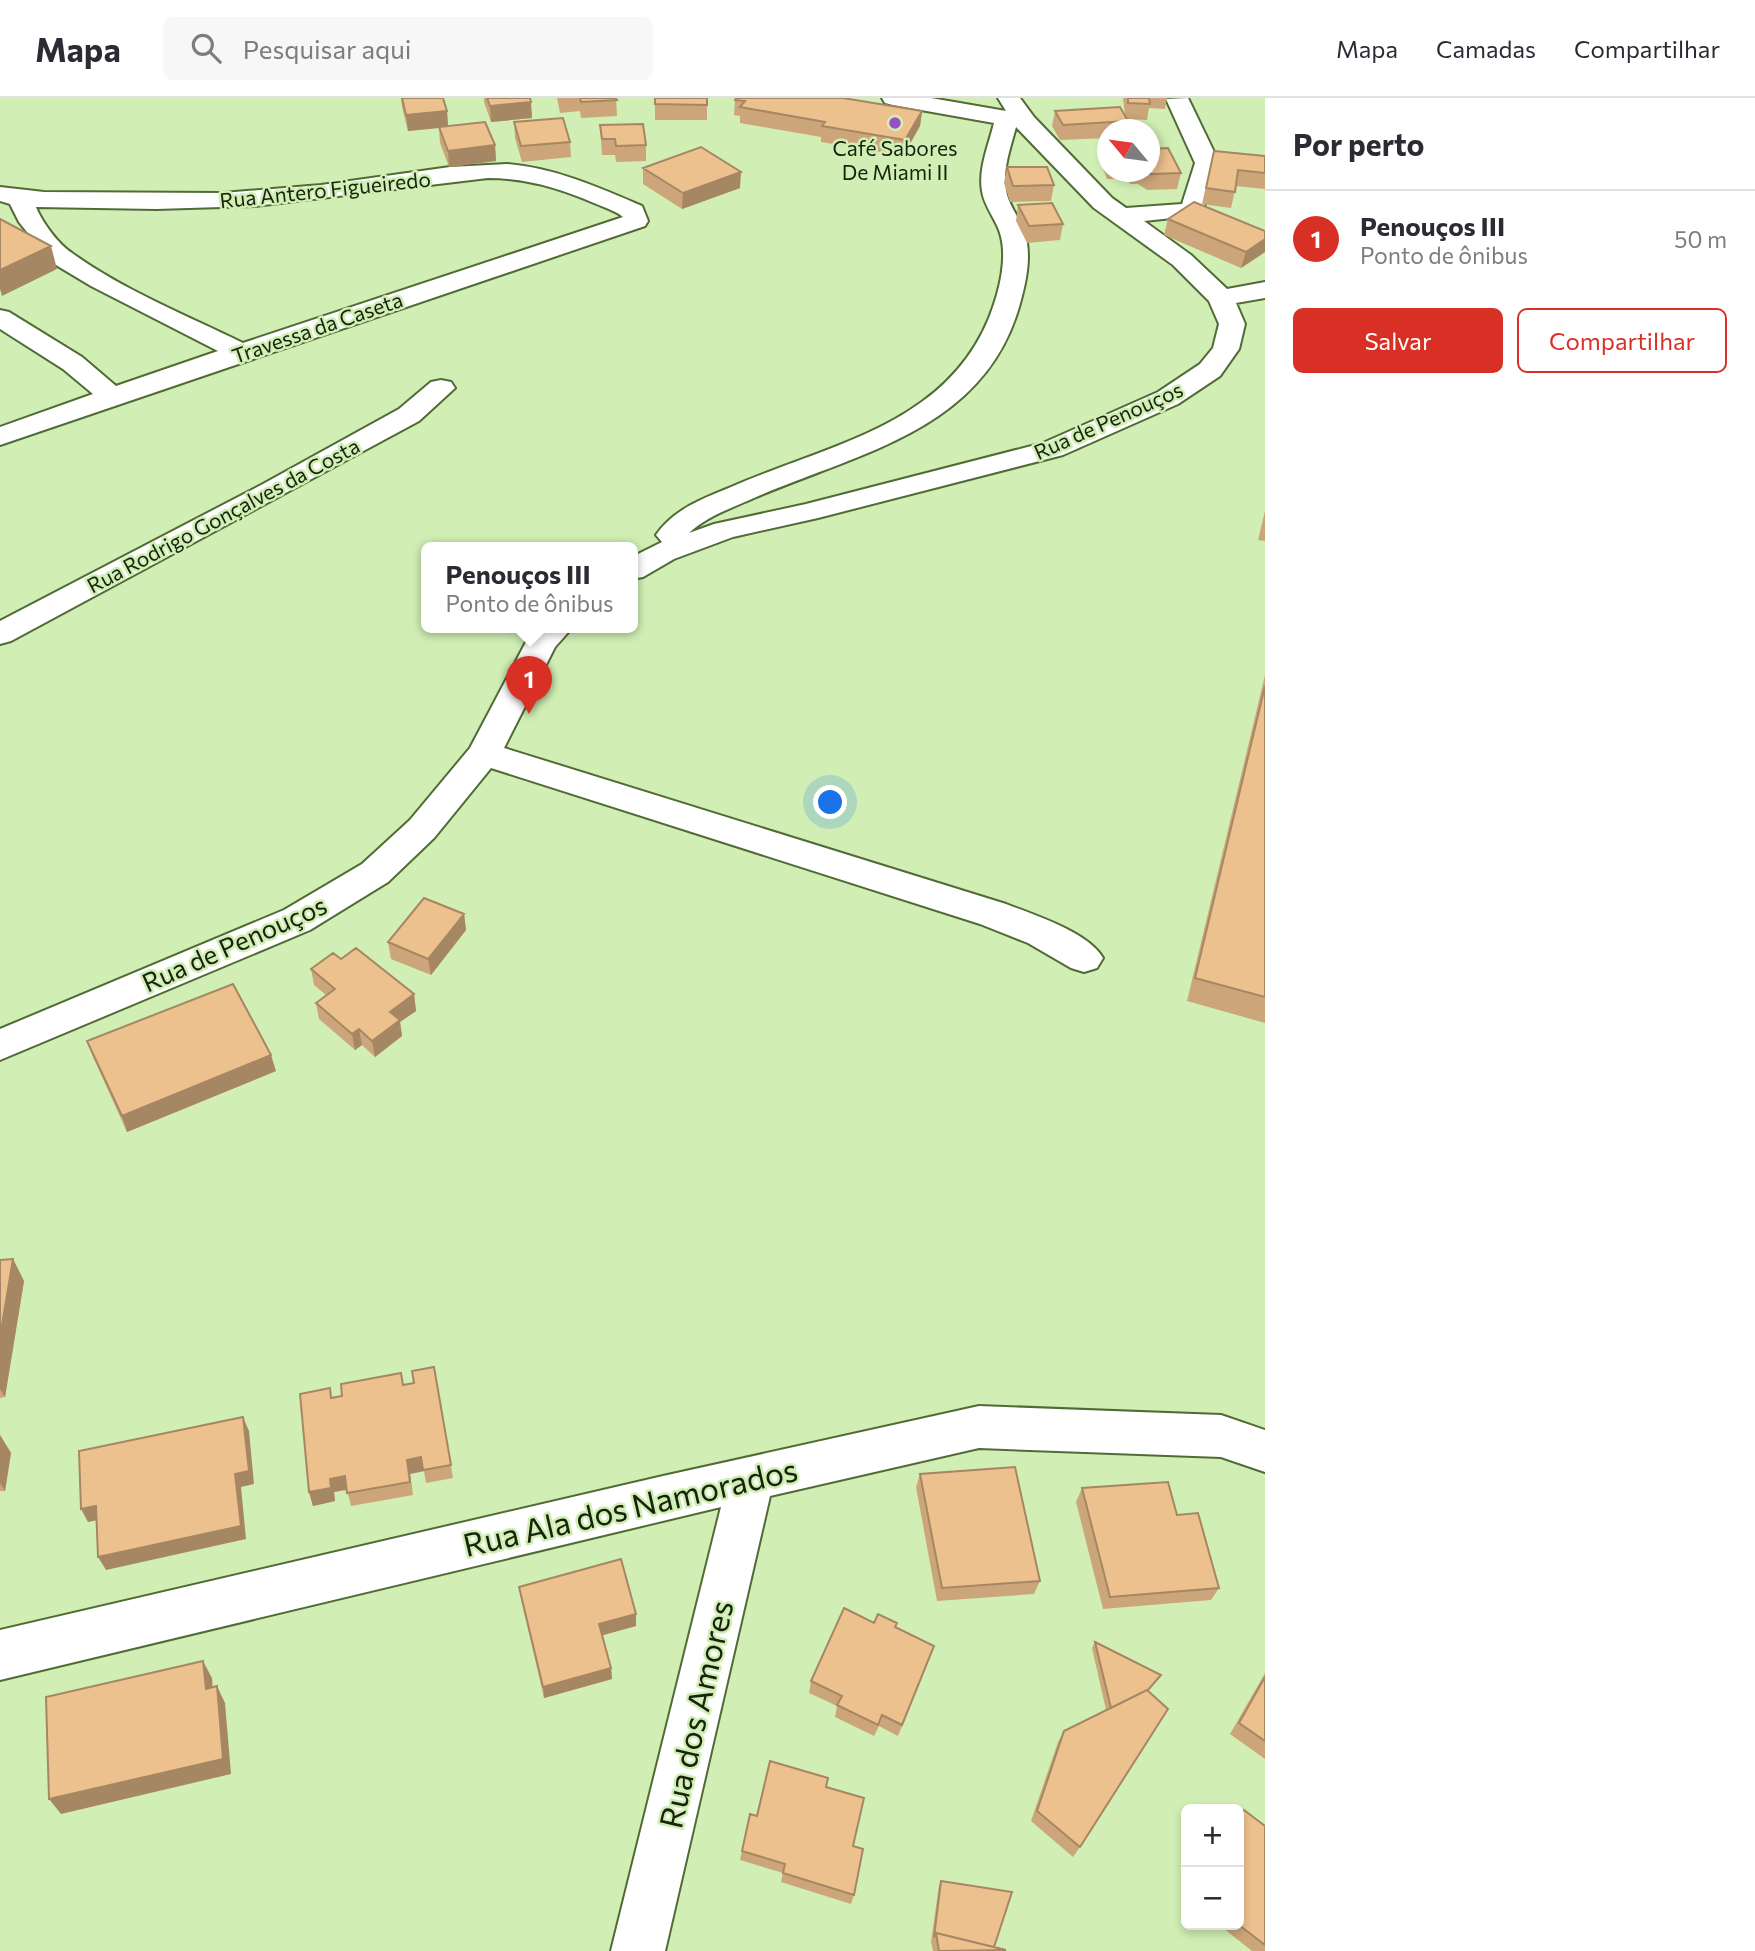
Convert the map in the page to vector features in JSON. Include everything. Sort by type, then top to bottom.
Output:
[{"type":"street","points":[[663,552],[678,524],[742,492],[867,444],[915,421],[958,388],[979,366],[1002,320],[1013,274],[1015,237],[993,188],[1014,113],[936,101],[892,98]]},
{"type":"street","points":[[1120,216],[1192,210],[1207,163],[1177,99]]},
{"type":"street","name":"Rua de Penouços","points":[[638,567],[663,552],[726,530],[808,512],[1053,449],[1168,398],[1210,370],[1226,349],[1232,324],[1221,298],[1182,260],[1103,203],[1014,113]]},
{"type":"street","points":[[1207,163],[1265,166]]},
{"type":"street","name":"Rua Antero Figueiredo","points":[[11,197],[165,204],[255,200],[431,177],[509,171],[578,186],[633,211],[636,221]]},
{"type":"street","points":[[11,197],[60,257],[123,293],[240,352]]},
{"type":"street","name":"Travessa da Caseta","points":[[0,436],[240,352],[636,221]]},
{"type":"street","points":[[1221,298],[1265,290]]},
{"type":"street","points":[[0,318],[75,362],[111,397]]},
{"type":"street","name":"Rua Rodrigo Gonçalves da Costa","points":[[1,633],[398,421],[441,388]]},
{"type":"street","name":"Rua de Penouços","points":[[0,1045],[297,920],[375,873],[422,830],[484,754],[542,642],[551,633]]},
{"type":"street","points":[[484,754],[993,914],[1041,933],[1084,958]]},
{"type":"street","name":"Rua Ala dos Namorados","points":[[0,1655],[979,1427],[1221,1436],[1265,1451]]},
{"type":"street","name":"Rua dos Amores","points":[[638,1951],[751,1478]]},
{"type":"building","points":[[402,98],[443,98],[447,111],[406,115]]},
{"type":"building","points":[[487,98],[530,98],[531,102],[490,106]]},
{"type":"building","points":[[580,98],[616,98],[617,100],[581,102]]},
{"type":"building","points":[[655,98],[707,98],[707,105],[655,104]]},
{"type":"building","points":[[843,98],[922,111],[905,140],[822,126],[825,122],[740,107],[745,101],[735,100]]},
{"type":"building","points":[[1128,98],[1149,98],[1150,104],[1128,103]]},
{"type":"building","points":[[1120,107],[1127,119],[1097,119],[1097,123],[1063,125],[1055,111]]},
{"type":"building","points":[[563,118],[570,142],[521,146],[514,122]]},
{"type":"building","points":[[485,122],[495,145],[448,151],[439,127]]},
{"type":"building","points":[[643,124],[646,145],[616,146],[615,139],[602,139],[600,125]]},
{"type":"building","points":[[701,147],[741,172],[683,193],[643,168]]},
{"type":"building","points":[[1160,148],[1168,148],[1181,173],[1160,174]]},
{"type":"building","points":[[1214,151],[1265,156],[1265,173],[1238,170],[1235,192],[1206,188]]},
{"type":"building","points":[[1007,167],[1047,167],[1054,185],[1013,186]]},
{"type":"building","points":[[1194,202],[1265,231],[1265,239],[1246,252],[1168,219]]},
{"type":"building","points":[[1052,203],[1063,224],[1029,226],[1018,205]]},
{"type":"building","points":[[0,219],[51,246],[0,270]]},
{"type":"building","points":[[1265,686],[1265,997],[1195,978]]},
{"type":"building","points":[[424,898],[464,914],[428,959],[388,942]]},
{"type":"building","points":[[356,948],[414,994],[390,1012],[400,1020],[372,1041],[359,1029],[352,1034],[316,1003],[335,989],[311,969],[333,953],[341,959]]},
{"type":"building","points":[[233,984],[271,1055],[122,1116],[87,1041]]},
{"type":"building","points":[[13,1259],[0,1337],[0,1260]]},
{"type":"building","points":[[434,1367],[451,1465],[423,1470],[421,1457],[407,1460],[410,1482],[347,1493],[345,1476],[330,1479],[331,1488],[309,1492],[300,1394],[330,1388],[331,1398],[342,1396],[341,1384],[401,1373],[403,1385],[414,1383],[412,1371]]},
{"type":"building","points":[[243,1417],[249,1471],[235,1474],[241,1526],[98,1557],[96,1506],[81,1509],[79,1451]]},
{"type":"building","points":[[1015,1467],[1040,1581],[942,1588],[920,1474]]},
{"type":"building","points":[[1168,1482],[1177,1515],[1198,1513],[1219,1588],[1110,1597],[1082,1488]]},
{"type":"building","points":[[621,1559],[636,1614],[599,1624],[611,1668],[543,1687],[519,1587]]},
{"type":"building","points":[[844,1608],[874,1623],[878,1614],[897,1623],[895,1627],[934,1646],[902,1725],[882,1715],[878,1725],[837,1705],[842,1696],[811,1681]]},
{"type":"building","points":[[1095,1642],[1161,1675],[1148,1690],[1111,1708]]},
{"type":"building","points":[[203,1661],[206,1689],[217,1686],[223,1759],[49,1799],[46,1697]]},
{"type":"building","points":[[1265,1677],[1265,1741],[1239,1723]]},
{"type":"building","points":[[1147,1690],[1168,1709],[1080,1847],[1037,1811],[1064,1731]]},
{"type":"building","points":[[770,1761],[828,1778],[826,1787],[864,1798],[853,1846],[863,1849],[854,1895],[783,1873],[785,1864],[742,1851],[750,1814],[757,1816]]},
{"type":"building","points":[[1244,1810],[1265,1826],[1265,1945],[1244,1929]]},
{"type":"building","points":[[941,1881],[1012,1892],[994,1947],[936,1933],[934,1937]]},
{"type":"building","points":[[936,1933],[1006,1950],[939,1951]]},
{"type":"place","name":"Café Sabores De Miami II","points":[[895,123]]},
{"type":"place","name":"Penouços III","points":[[529,714]]}]
